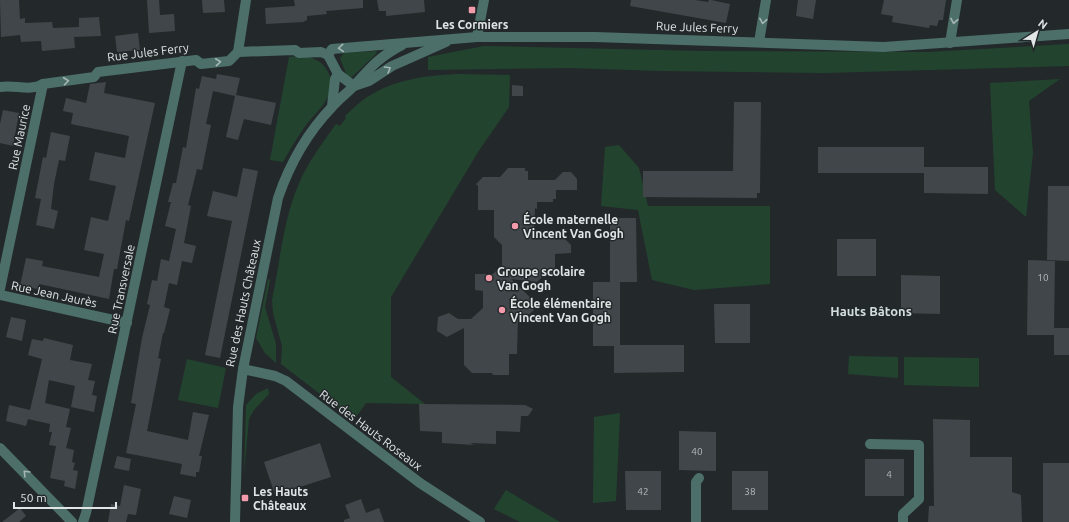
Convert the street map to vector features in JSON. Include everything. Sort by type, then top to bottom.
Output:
[{"type":"street","points":[[238,52],[246,0]]},
{"type":"street","points":[[477,37],[484,0]]},
{"type":"street","points":[[759,42],[766,0]]},
{"type":"street","points":[[950,43],[957,0]]},
{"type":"street","name":"Rue Jules Ferry","points":[[0,87],[21,88],[40,86],[43,84],[94,77],[98,72],[182,61],[196,60],[201,64],[228,61],[238,52],[295,50],[299,53],[324,54],[332,49],[454,38],[595,37],[884,47],[1069,34]]},
{"type":"street","name":"Rue des Hauts Châteaux","points":[[354,86],[368,81],[392,66],[454,38]]},
{"type":"street","name":"Rue des Hauts Châteaux","points":[[235,522],[238,407],[242,369],[278,198],[288,170],[300,148],[332,106],[354,86],[369,68],[386,53],[408,42]]},
{"type":"street","points":[[324,54],[338,74],[354,86]]},
{"type":"street","name":"Rue Transversale","points":[[83,522],[127,323],[182,61]]},
{"type":"street","points":[[332,106],[335,79],[338,74]]},
{"type":"street","name":"Rue Maurice","points":[[0,289],[43,84]]},
{"type":"street","name":"Rue Jean Jaurès","points":[[0,295],[127,323]]},
{"type":"street","name":"Rue des Hauts Roseaux","points":[[242,369],[275,376],[291,384],[420,483],[480,522]]},
{"type":"street","points":[[870,444],[919,445],[918,499],[903,514],[903,522]]},
{"type":"street","points":[[0,448],[72,522]]},
{"type":"street","points":[[696,522],[696,482],[699,478]]},
{"type":"green space","points":[[1069,44],[1069,66],[824,73],[569,68],[428,70],[428,57],[484,46],[701,51],[928,52]]},
{"type":"green space","points":[[376,51],[377,53],[352,77],[347,76],[340,58],[344,53]]},
{"type":"green space","points":[[300,56],[315,59],[321,63],[329,73],[331,87],[329,95],[303,130],[283,162],[270,160],[289,57]]},
{"type":"green space","points":[[456,74],[510,75],[509,107],[478,152],[391,297],[391,377],[425,404],[366,403],[354,420],[281,364],[282,346],[273,313],[272,300],[282,242],[293,199],[306,169],[336,124],[340,126],[346,118],[345,116],[366,98],[379,90],[411,79]]},
{"type":"green space","points":[[1060,79],[1029,101],[1033,153],[1026,217],[995,190],[990,83]]},
{"type":"green space","points":[[619,145],[639,168],[648,206],[770,206],[770,284],[694,290],[652,280],[638,210],[601,206],[605,147]]},
{"type":"green space","points":[[268,279],[270,280],[265,307],[276,344],[276,363],[265,353],[256,338]]},
{"type":"green space","points":[[849,356],[898,357],[898,378],[848,374]]},
{"type":"green space","points":[[904,357],[979,358],[979,387],[904,385]]},
{"type":"green space","points":[[187,359],[226,368],[218,408],[178,400]]},
{"type":"green space","points":[[268,388],[269,394],[254,410],[249,419],[244,473],[246,405],[256,394]]},
{"type":"green space","points":[[620,413],[616,501],[593,503],[594,417]]},
{"type":"green space","points":[[506,490],[560,522],[520,522],[494,509]]},
{"type":"building","points":[[0,0],[19,0],[20,19],[25,18],[25,23],[52,22],[53,28],[79,27],[79,18],[99,17],[101,36],[74,37],[75,48],[42,51],[41,41],[21,42],[20,35],[1,37]]},
{"type":"building","points":[[147,0],[159,0],[160,15],[174,14],[175,31],[149,33]]},
{"type":"building","points":[[202,0],[224,0],[225,12],[203,13]]},
{"type":"building","points":[[294,0],[363,0],[363,8],[326,11],[327,14],[307,16],[307,20],[303,22],[266,24],[265,8],[295,6]]},
{"type":"building","points":[[377,0],[424,0],[425,12],[386,16],[386,11],[379,11]]},
{"type":"building","points":[[631,0],[695,0],[708,2],[711,0],[730,4],[726,23],[630,6]]},
{"type":"building","points":[[798,0],[816,0],[813,19],[796,16]]},
{"type":"building","points":[[884,0],[946,0],[943,20],[939,20],[937,26],[930,25],[929,28],[892,22],[893,16],[881,14]]},
{"type":"building","points":[[138,33],[140,50],[117,52],[115,36]]},
{"type":"building","points":[[217,74],[240,78],[236,95],[276,103],[271,125],[244,119],[238,140],[226,137],[235,96],[213,91],[206,124],[211,125],[202,170],[197,169],[188,205],[191,206],[184,243],[196,246],[192,263],[182,261],[177,285],[169,283],[164,307],[170,309],[158,358],[161,359],[147,431],[188,440],[193,412],[209,415],[199,456],[202,456],[199,472],[196,472],[196,477],[180,474],[182,464],[126,453],[136,404],[131,403],[142,338],[150,305],[147,304],[152,280],[157,281],[161,259],[169,261],[176,229],[165,226],[171,202],[168,202],[173,183],[176,183],[183,147],[186,148],[196,88],[199,89],[202,76],[216,79]]},
{"type":"building","points":[[106,82],[104,93],[155,103],[129,221],[126,220],[117,269],[114,269],[109,299],[39,284],[38,289],[20,286],[26,258],[43,261],[42,266],[99,277],[104,254],[84,250],[91,217],[108,221],[116,186],[89,180],[95,152],[125,158],[129,136],[71,124],[73,113],[63,111],[66,98],[86,103],[90,84]]},
{"type":"building","points":[[512,85],[523,86],[523,96],[512,96]]},
{"type":"building","points":[[734,102],[761,102],[760,193],[757,193],[757,198],[643,197],[643,171],[733,171]]},
{"type":"building","points":[[3,110],[19,113],[13,146],[0,143],[0,124]]},
{"type":"building","points":[[51,132],[70,136],[65,161],[59,160],[54,184],[51,209],[58,211],[54,229],[36,225],[41,199],[35,198],[43,157],[46,158]]},
{"type":"building","points":[[818,147],[924,147],[924,167],[988,167],[988,194],[924,193],[924,173],[818,173]]},
{"type":"building","points":[[243,168],[258,171],[220,358],[205,355],[232,221],[207,216],[213,191],[237,197]]},
{"type":"building","points":[[508,168],[525,168],[525,171],[528,171],[528,180],[555,180],[563,172],[571,172],[577,179],[577,190],[556,190],[556,199],[553,199],[553,202],[537,202],[537,209],[535,208],[534,237],[563,237],[571,245],[571,253],[555,254],[555,273],[553,273],[553,275],[544,275],[537,282],[511,279],[534,301],[534,310],[525,318],[518,318],[517,354],[509,354],[509,375],[472,373],[464,365],[464,328],[447,337],[437,331],[438,317],[449,313],[458,319],[471,319],[483,308],[483,291],[475,290],[475,274],[493,274],[502,265],[502,245],[494,237],[494,210],[478,210],[478,186],[476,184],[483,177],[500,177]]},
{"type":"building","points":[[1048,186],[1069,186],[1069,261],[1047,260]]},
{"type":"building","points":[[610,218],[636,218],[637,282],[620,282],[620,345],[684,345],[684,372],[614,373],[614,346],[593,346],[593,282],[610,282]]},
{"type":"building","points":[[837,239],[876,239],[876,276],[837,276]]},
{"type":"building","points":[[1028,260],[1055,261],[1054,328],[1069,328],[1069,355],[1054,355],[1054,335],[1027,335]]},
{"type":"building","points":[[901,275],[940,276],[940,314],[901,313]]},
{"type":"building","points":[[714,304],[750,304],[750,343],[715,343]]},
{"type":"building","points":[[11,317],[26,320],[22,341],[6,337]]},
{"type":"building","points":[[44,338],[73,345],[70,360],[92,364],[88,380],[95,381],[92,395],[97,396],[94,412],[71,407],[75,386],[49,380],[45,403],[70,409],[66,427],[71,428],[66,448],[74,450],[72,462],[75,463],[73,470],[78,471],[75,489],[64,486],[65,481],[50,478],[56,446],[49,445],[52,432],[49,432],[50,424],[28,419],[26,426],[6,421],[9,405],[30,410],[42,359],[28,355],[32,339],[43,341]]},
{"type":"building","points":[[419,404],[525,405],[533,409],[528,416],[521,416],[520,432],[496,431],[496,444],[470,443],[474,445],[442,443],[442,432],[420,431]]},
{"type":"building","points":[[933,419],[970,420],[970,457],[1012,457],[1012,492],[1021,495],[1022,522],[928,522],[929,506],[934,506]]},
{"type":"building","points":[[679,431],[716,432],[716,471],[679,470]]},
{"type":"building","points":[[320,443],[331,477],[275,495],[264,462]]},
{"type":"building","points":[[117,456],[131,459],[129,471],[114,468]]},
{"type":"building","points":[[865,459],[904,459],[904,496],[865,496]]},
{"type":"building","points":[[1043,463],[1069,463],[1069,522],[1043,522]]},
{"type":"building","points":[[625,471],[661,471],[661,510],[626,510]]},
{"type":"building","points":[[732,471],[768,471],[768,510],[732,510]]},
{"type":"building","points":[[124,485],[141,489],[136,515],[128,514],[126,522],[108,522],[111,504],[120,506]]},
{"type":"building","points":[[174,496],[191,500],[187,518],[169,514]]},
{"type":"building","points":[[361,499],[366,513],[379,508],[384,522],[344,522],[344,520],[350,518],[345,505]]},
{"type":"building","points":[[20,508],[26,516],[19,522],[2,522]]},
{"type":"place","name":"Les Cormiers","points":[[472,10]]},
{"type":"place","name":"École maternelle Vincent Van Gogh","points":[[515,226]]},
{"type":"place","name":"Groupe scolaire Van Gogh","points":[[489,278]]},
{"type":"place","name":"École élémentaire Vincent Van Gogh","points":[[502,310]]},
{"type":"place","name":"Les Hauts Châteaux","points":[[245,498]]},
{"type":"district","name":"Hauts Bâtons","points":[[871,311]]}]
